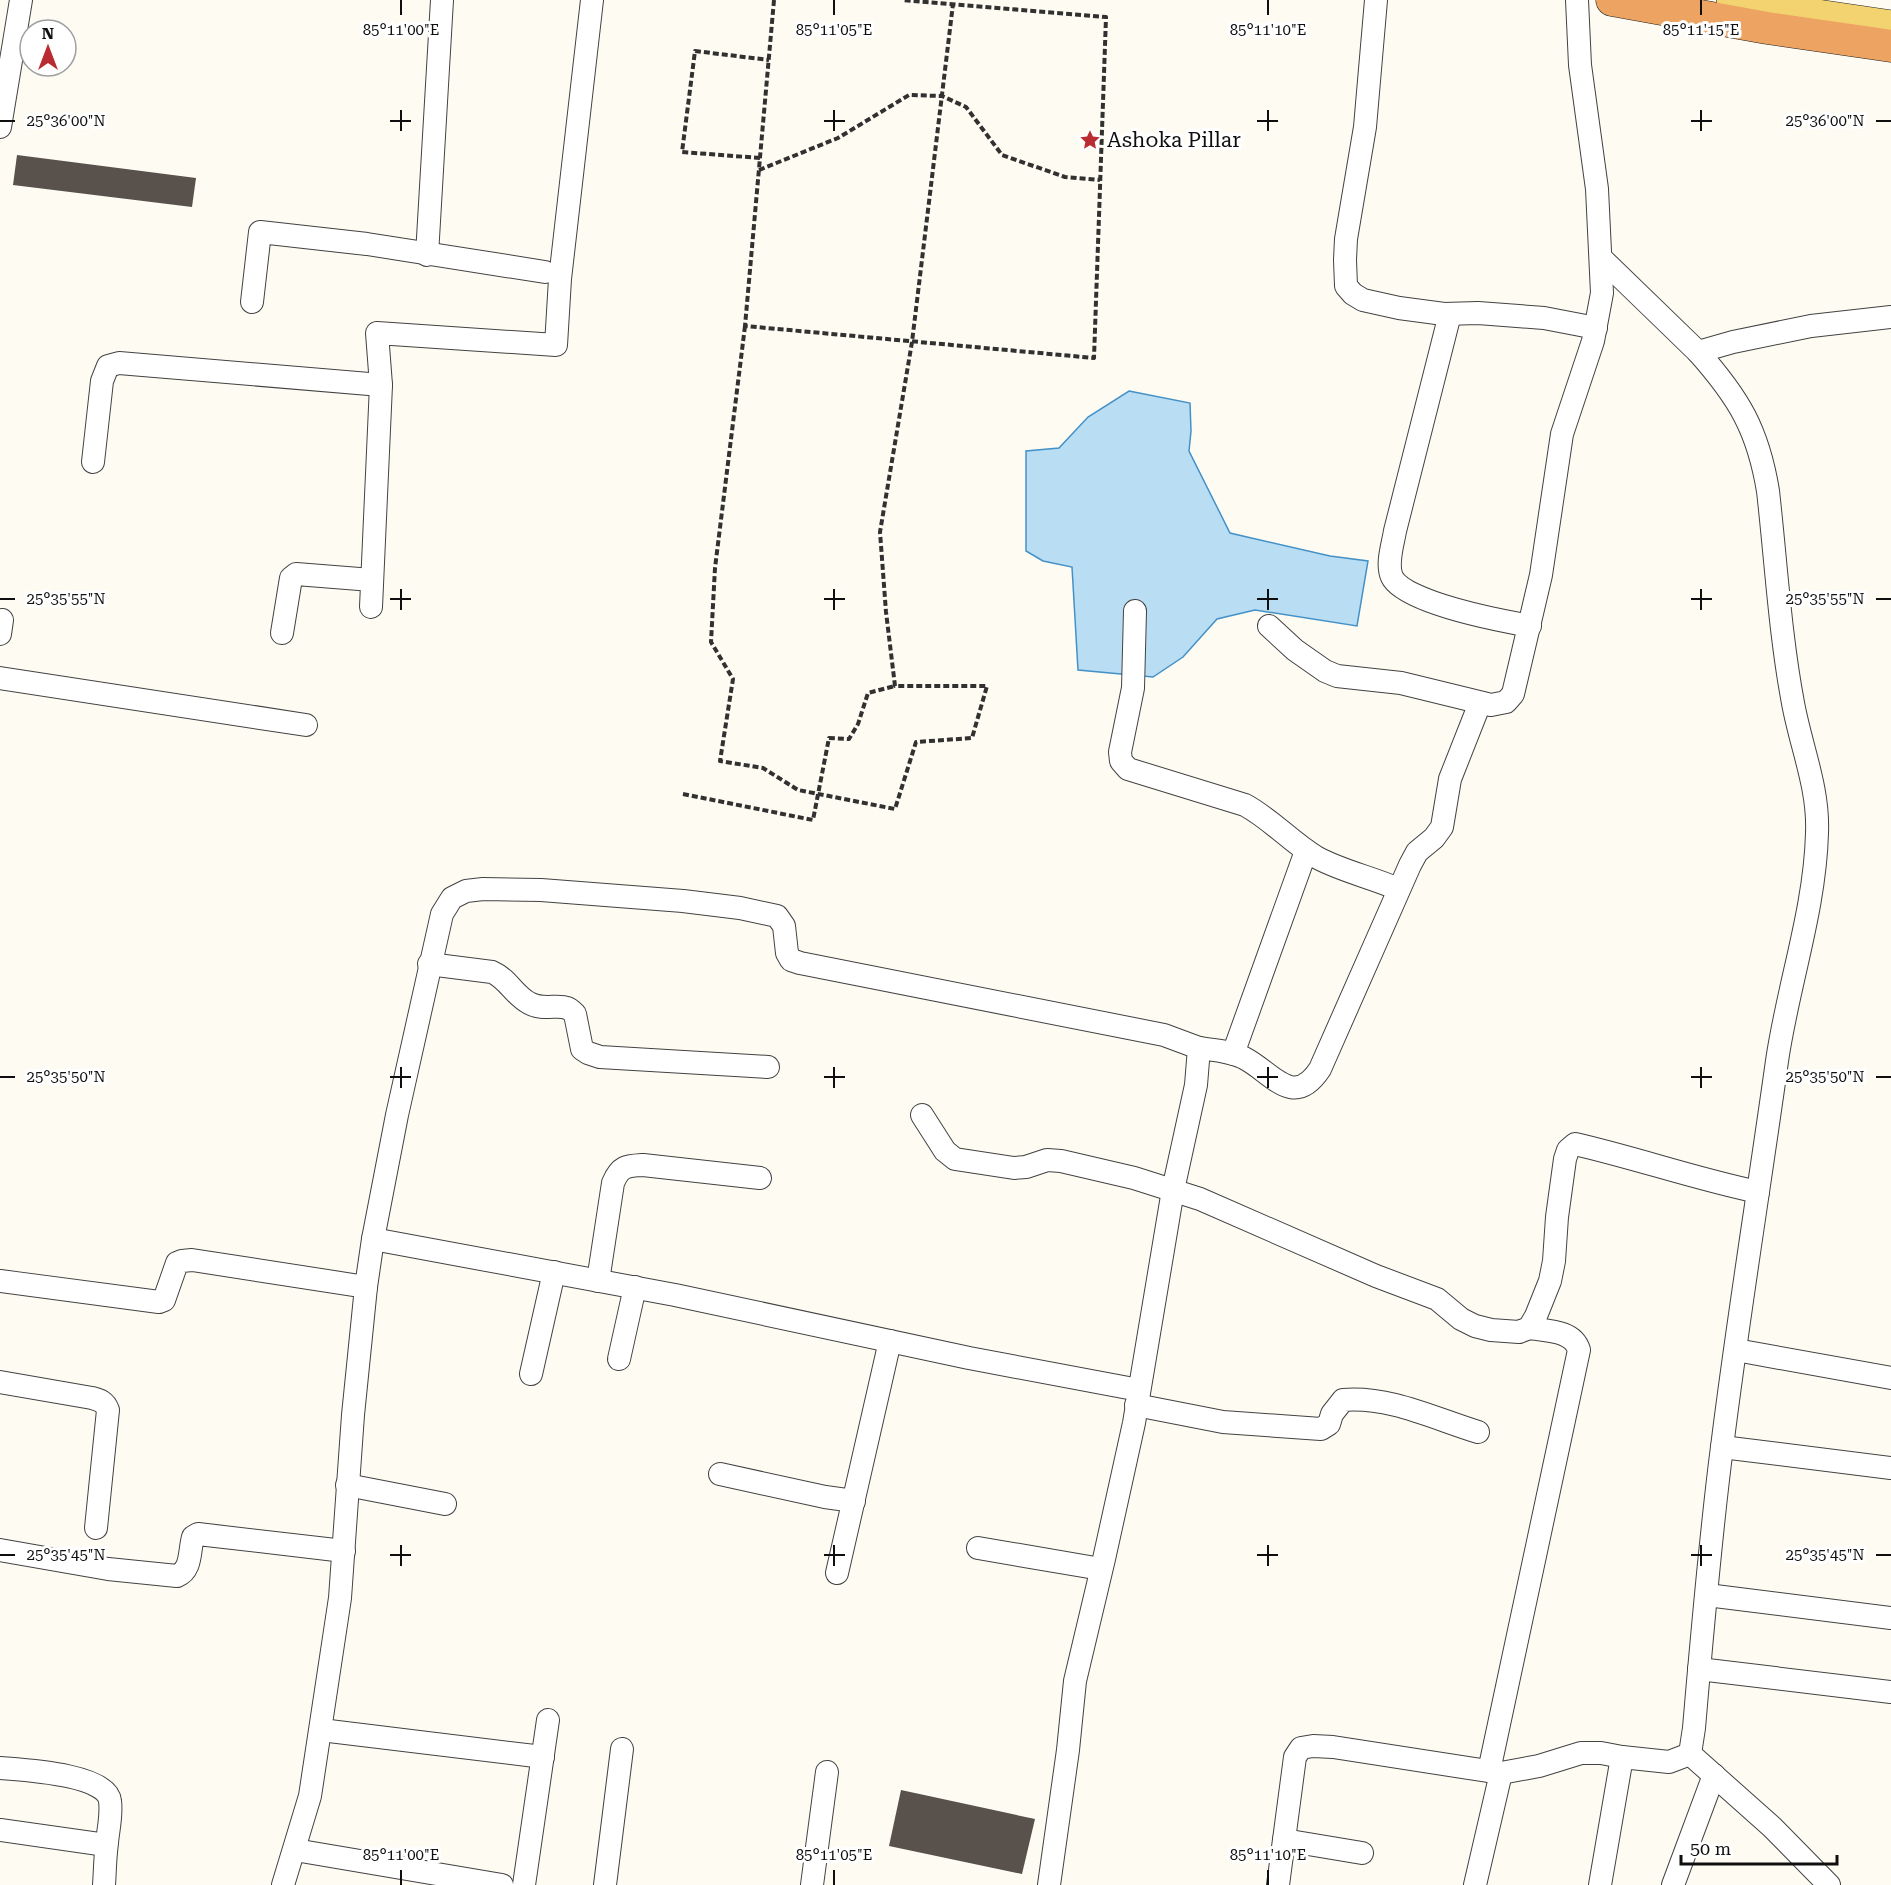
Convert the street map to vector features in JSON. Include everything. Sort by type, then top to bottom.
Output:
[{"type":"highway","points":[[1629,1],[1767,28],[1891,46]]},
{"type":"main road","points":[[1730,0],[1891,24]]},
{"type":"street","points":[[0,127],[21,0]]},
{"type":"street","points":[[427,255],[442,0]]},
{"type":"street","points":[[371,607],[381,385],[377,333],[556,345],[560,279],[592,0]]},
{"type":"street","points":[[1376,0],[1365,127],[1346,239],[1346,286],[1363,300],[1399,308],[1450,314],[1478,313],[1544,318],[1596,328]]},
{"type":"street","points":[[1269,626],[1295,650],[1325,671],[1337,676],[1401,683],[1491,705],[1506,702],[1512,694],[1541,575],[1562,434],[1596,328],[1602,293],[1597,189],[1580,65],[1577,0]]},
{"type":"street","points":[[252,302],[260,232],[367,244],[545,272]]},
{"type":"street","points":[[1601,258],[1698,352],[1738,402],[1756,439],[1764,465],[1793,705],[1811,770],[1817,812],[1816,861],[1779,1049],[1722,1447],[1695,1728],[1690,1754]]},
{"type":"street","points":[[1450,314],[1395,531],[1390,562],[1391,574],[1397,584],[1409,593],[1499,621],[1530,626]]},
{"type":"street","points":[[1698,352],[1732,342],[1811,327],[1891,317]]},
{"type":"street","points":[[93,462],[102,381],[108,366],[119,363],[381,385]]},
{"type":"street","points":[[282,633],[291,578],[296,574],[372,580]]},
{"type":"street","points":[[1134,611],[1133,688],[1120,752],[1121,761],[1128,769],[1245,805],[1261,814],[1306,851],[1329,864],[1398,889]]},
{"type":"street","points":[[0,678],[306,725]]},
{"type":"street","points":[[283,1885],[310,1796],[340,1598],[345,1551],[347,1485],[366,1287],[373,1239],[429,964],[442,914],[453,898],[466,891],[483,889],[540,890],[683,901],[740,908],[777,916],[784,926],[787,953],[791,960],[800,963],[1164,1035],[1199,1048],[1233,1054],[1255,1064],[1283,1086],[1298,1088],[1311,1082],[1320,1069],[1398,889],[1417,852],[1434,838],[1442,827],[1450,779],[1480,703]]},
{"type":"street","points":[[1233,1054],[1306,851]]},
{"type":"street","points":[[429,964],[492,972],[501,976],[531,1005],[544,1008],[567,1007],[575,1014],[582,1049],[594,1055],[624,1059],[768,1067]]},
{"type":"street","points":[[1049,1885],[1075,1681],[1138,1398],[1173,1190],[1196,1085],[1199,1048]]},
{"type":"street","points":[[922,1115],[945,1151],[955,1159],[1014,1168],[1026,1167],[1047,1160],[1060,1161],[1103,1170],[1173,1190],[1200,1199],[1437,1299],[1475,1326],[1491,1330],[1519,1332],[1529,1328],[1568,1336],[1576,1342],[1579,1350],[1495,1772],[1475,1885]]},
{"type":"street","points":[[1529,1328],[1550,1281],[1565,1159],[1568,1150],[1575,1144],[1758,1191]]},
{"type":"street","points":[[598,1281],[613,1183],[618,1172],[627,1166],[643,1165],[760,1178]]},
{"type":"street","points":[[373,1239],[635,1287],[969,1358],[1138,1398],[1223,1422],[1321,1429],[1329,1424],[1332,1414],[1343,1400],[1369,1399],[1479,1432]]},
{"type":"street","points":[[0,1281],[159,1302],[164,1300],[177,1263],[192,1260],[366,1287]]},
{"type":"street","points":[[531,1374],[554,1272]]},
{"type":"street","points":[[620,1359],[635,1287]]},
{"type":"street","points":[[837,1573],[890,1341]]},
{"type":"street","points":[[1736,1350],[1891,1378]]},
{"type":"street","points":[[0,1382],[92,1398],[106,1405],[108,1410],[96,1528]]},
{"type":"street","points":[[1722,1447],[1891,1468]]},
{"type":"street","points":[[720,1474],[825,1497],[854,1501]]},
{"type":"street","points":[[347,1485],[445,1504]]},
{"type":"street","points":[[0,1550],[108,1569],[177,1576],[187,1567],[193,1538],[198,1534],[345,1551]]},
{"type":"street","points":[[978,1548],[1101,1569]]},
{"type":"street","points":[[1707,1595],[1891,1618]]},
{"type":"street","points":[[1700,1669],[1891,1692]]},
{"type":"street","points":[[524,1885],[548,1720]]},
{"type":"street","points":[[321,1730],[543,1757]]},
{"type":"street","points":[[1278,1885],[1295,1757],[1300,1748],[1333,1747],[1495,1772],[1539,1766],[1581,1753],[1600,1753],[1669,1762],[1690,1754]]},
{"type":"street","points":[[605,1885],[622,1749]]},
{"type":"street","points":[[1690,1754],[1772,1827],[1822,1882]]},
{"type":"street","points":[[1600,1885],[1622,1757]]},
{"type":"street","points":[[0,1768],[50,1774],[98,1785],[107,1792],[110,1800],[104,1885]]},
{"type":"street","points":[[812,1885],[827,1772]]},
{"type":"street","points":[[1672,1885],[1714,1775]]},
{"type":"street","points":[[0,1830],[106,1845]]},
{"type":"street","points":[[1284,1840],[1362,1853]]},
{"type":"street","points":[[295,1850],[502,1885]]},
{"type":"path","points":[[683,794],[813,820],[819,794],[829,738],[849,739],[858,724],[868,693],[895,686],[987,686],[972,738],[916,742],[895,809],[819,794],[798,790],[763,768],[720,761],[733,679],[711,642],[714,589],[745,327],[774,0]]},
{"type":"path","points":[[745,327],[1094,358],[1106,17],[903,0]]},
{"type":"path","points":[[895,686],[880,532],[912,342],[953,4]]},
{"type":"path","points":[[760,158],[682,152],[695,51],[769,60]]},
{"type":"path","points":[[759,170],[838,138],[909,95],[942,96],[966,107],[1002,155],[1065,177],[1101,180]]},
{"type":"water","points":[[1129,391],[1190,403],[1189,451],[1230,533],[1330,556],[1368,561],[1357,626],[1255,610],[1217,619],[1183,657],[1153,677],[1078,670],[1072,567],[1043,561],[1026,551],[1026,451],[1059,448],[1088,417]]},
{"type":"building","points":[[17,155],[196,178],[192,207],[13,185]]},
{"type":"building","points":[[901,1790],[1035,1819],[1022,1874],[889,1846]]},
{"type":"place","name":"Ashoka Pillar","points":[[1090,140]]}]
